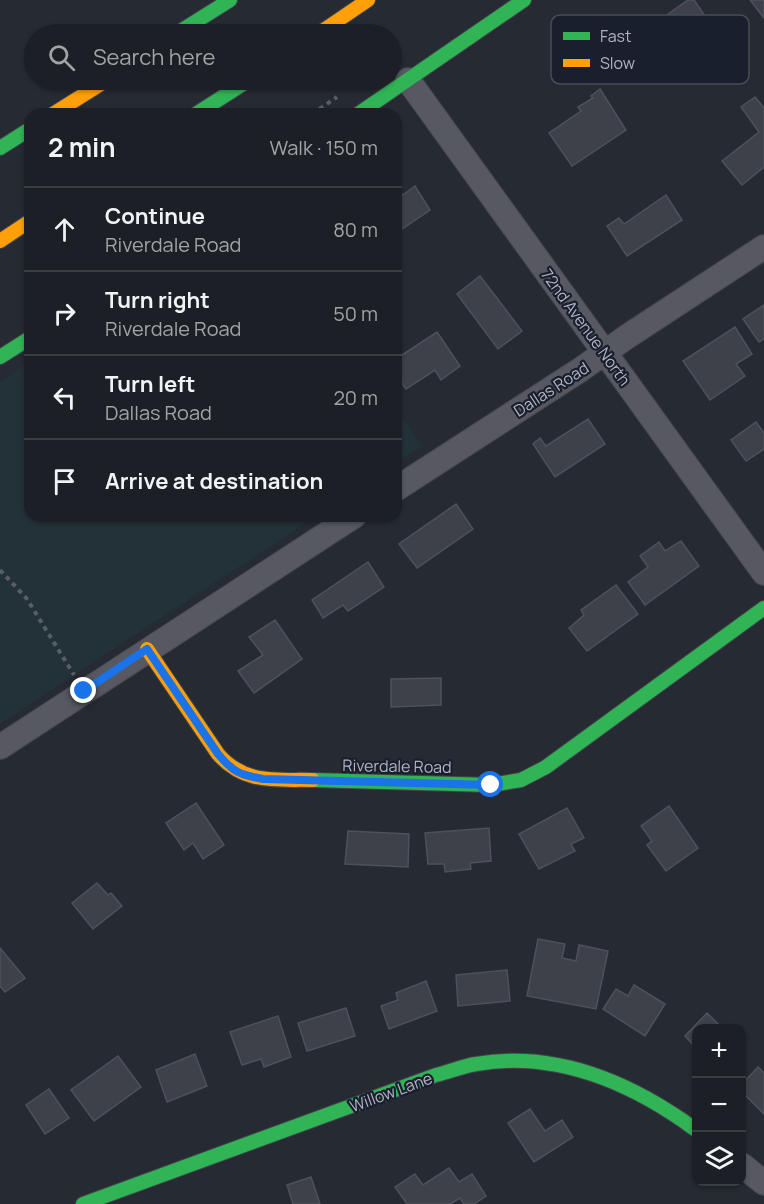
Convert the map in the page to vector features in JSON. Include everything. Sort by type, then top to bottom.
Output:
[{"type":"main road","points":[[192,24],[230,0]]},
{"type":"main road","points":[[333,24],[368,0]]},
{"type":"main road","points":[[402,84],[524,0]]},
{"type":"main road","points":[[62,108],[90,90]]},
{"type":"main road","points":[[205,108],[233,90]]},
{"type":"main road","points":[[367,108],[393,90]]},
{"type":"main road","points":[[0,148],[24,133]]},
{"type":"main road","points":[[0,241],[24,225]]},
{"type":"main road","points":[[0,357],[24,342]]},
{"type":"main road","name":"Riverdale Road","points":[[147,649],[218,754],[230,768],[246,776],[263,779],[491,785],[521,780],[546,767],[764,608]]},
{"type":"main road","name":"Willow Lane","points":[[83,1204],[436,1075],[477,1064],[520,1061],[542,1063],[563,1065],[606,1076],[646,1094],[692,1127]]},
{"type":"street","name":"72nd Avenue North","points":[[408,80],[764,573]]},
{"type":"street","name":"Dallas Road","points":[[402,485],[764,247]]},
{"type":"street","points":[[0,747],[345,522]]},
{"type":"street","points":[[746,1170],[764,1183]]},
{"type":"path","points":[[0,570],[27,598],[84,691]]},
{"type":"shaded area","points":[[24,365],[24,522],[307,522],[0,724],[0,382]]},
{"type":"shaded area","points":[[402,417],[422,446],[402,459]]},
{"type":"building","points":[[688,0],[694,0],[704,15],[667,15]]},
{"type":"building","points":[[750,0],[764,0],[764,18]]},
{"type":"building","points":[[600,89],[626,130],[572,166],[549,133],[581,111],[578,107],[593,98],[591,96]]},
{"type":"building","points":[[755,97],[764,108],[764,167],[742,185],[722,161],[759,132],[741,107]]},
{"type":"building","points":[[415,186],[430,210],[402,229],[402,194]]},
{"type":"building","points":[[666,195],[682,220],[627,256],[607,226],[619,218],[624,224]]},
{"type":"building","points":[[480,276],[522,331],[498,349],[457,294]]},
{"type":"building","points":[[764,305],[764,339],[759,342],[743,319]]},
{"type":"building","points":[[735,327],[752,354],[736,364],[745,376],[710,400],[683,361]]},
{"type":"building","points":[[437,332],[460,366],[441,380],[435,370],[406,389],[402,383],[402,355]]},
{"type":"building","points":[[588,419],[605,444],[555,477],[533,444],[540,438],[546,446]]},
{"type":"building","points":[[756,422],[764,433],[764,449],[746,461],[731,440]]},
{"type":"building","points":[[456,504],[473,529],[417,568],[399,544]]},
{"type":"building","points":[[681,541],[699,566],[645,605],[628,582],[648,567],[640,556],[659,542],[665,551]]},
{"type":"building","points":[[368,562],[384,587],[348,611],[343,605],[323,618],[312,600]]},
{"type":"building","points":[[616,585],[638,614],[587,651],[569,628],[584,615],[581,610]]},
{"type":"building","points":[[275,620],[302,659],[254,693],[238,671],[263,655],[249,637]]},
{"type":"building","points":[[441,678],[441,705],[391,707],[391,679]]},
{"type":"building","points":[[196,803],[224,845],[203,859],[193,843],[184,850],[166,823]]},
{"type":"building","points":[[669,806],[698,848],[666,871],[647,845],[652,841],[641,826]]},
{"type":"building","points":[[567,808],[584,838],[571,844],[575,851],[539,869],[519,834]]},
{"type":"building","points":[[489,828],[491,861],[470,863],[471,869],[445,872],[444,864],[428,864],[425,833]]},
{"type":"building","points":[[348,831],[409,834],[408,867],[345,864]]},
{"type":"building","points":[[97,883],[108,895],[111,893],[122,906],[93,929],[72,903]]},
{"type":"building","points":[[538,939],[565,944],[562,958],[576,961],[579,945],[608,951],[596,1009],[527,996]]},
{"type":"building","points":[[0,948],[25,978],[5,992],[0,986]]},
{"type":"building","points":[[507,970],[510,1001],[458,1006],[456,975]]},
{"type":"building","points":[[426,981],[437,1011],[389,1029],[381,1006],[398,1000],[396,993]]},
{"type":"building","points":[[634,985],[665,1004],[645,1036],[603,1009],[616,989],[628,996]]},
{"type":"building","points":[[346,1008],[355,1036],[307,1051],[298,1023]]},
{"type":"building","points":[[707,1013],[718,1024],[696,1024]]},
{"type":"building","points":[[278,1016],[291,1057],[264,1067],[261,1059],[242,1065],[230,1032]]},
{"type":"building","points":[[692,1029],[692,1044],[685,1036]]},
{"type":"building","points":[[195,1054],[207,1086],[167,1102],[156,1070]]},
{"type":"building","points":[[118,1056],[141,1087],[94,1121],[71,1090]]},
{"type":"building","points":[[758,1067],[764,1073],[764,1114],[746,1096],[746,1080]]},
{"type":"building","points":[[49,1089],[69,1118],[45,1134],[26,1105]]},
{"type":"building","points":[[530,1109],[545,1131],[562,1120],[573,1137],[534,1162],[508,1123]]},
{"type":"building","points":[[449,1168],[459,1182],[472,1174],[486,1196],[474,1204],[464,1204],[460,1198],[450,1204],[407,1204],[395,1187],[415,1174],[423,1185]]},
{"type":"building","points":[[311,1177],[320,1204],[293,1204],[287,1185]]},
{"type":"traffic: fast","points":[[192,24],[230,0]]},
{"type":"traffic: fast","points":[[402,84],[524,0]]},
{"type":"traffic: fast","points":[[205,108],[233,90]]},
{"type":"traffic: fast","points":[[367,108],[393,90]]},
{"type":"traffic: fast","points":[[0,148],[24,133]]},
{"type":"traffic: fast","points":[[0,357],[24,342]]},
{"type":"traffic: fast","points":[[313,780],[491,785],[521,780],[546,767],[764,608]]},
{"type":"traffic: fast","points":[[83,1204],[436,1075],[476,1064],[506,1061],[536,1062],[565,1066],[593,1074],[646,1098],[692,1127]]},
{"type":"traffic: slow","points":[[333,24],[368,0]]},
{"type":"traffic: slow","points":[[63,108],[91,90]]},
{"type":"traffic: slow","points":[[0,241],[24,225]]},
{"type":"traffic: slow","points":[[147,649],[218,754],[228,764],[250,776],[274,780],[313,780]]},
{"type":"route","points":[[84,691],[147,649],[218,754],[230,768],[246,776],[263,779],[491,785]]}]
